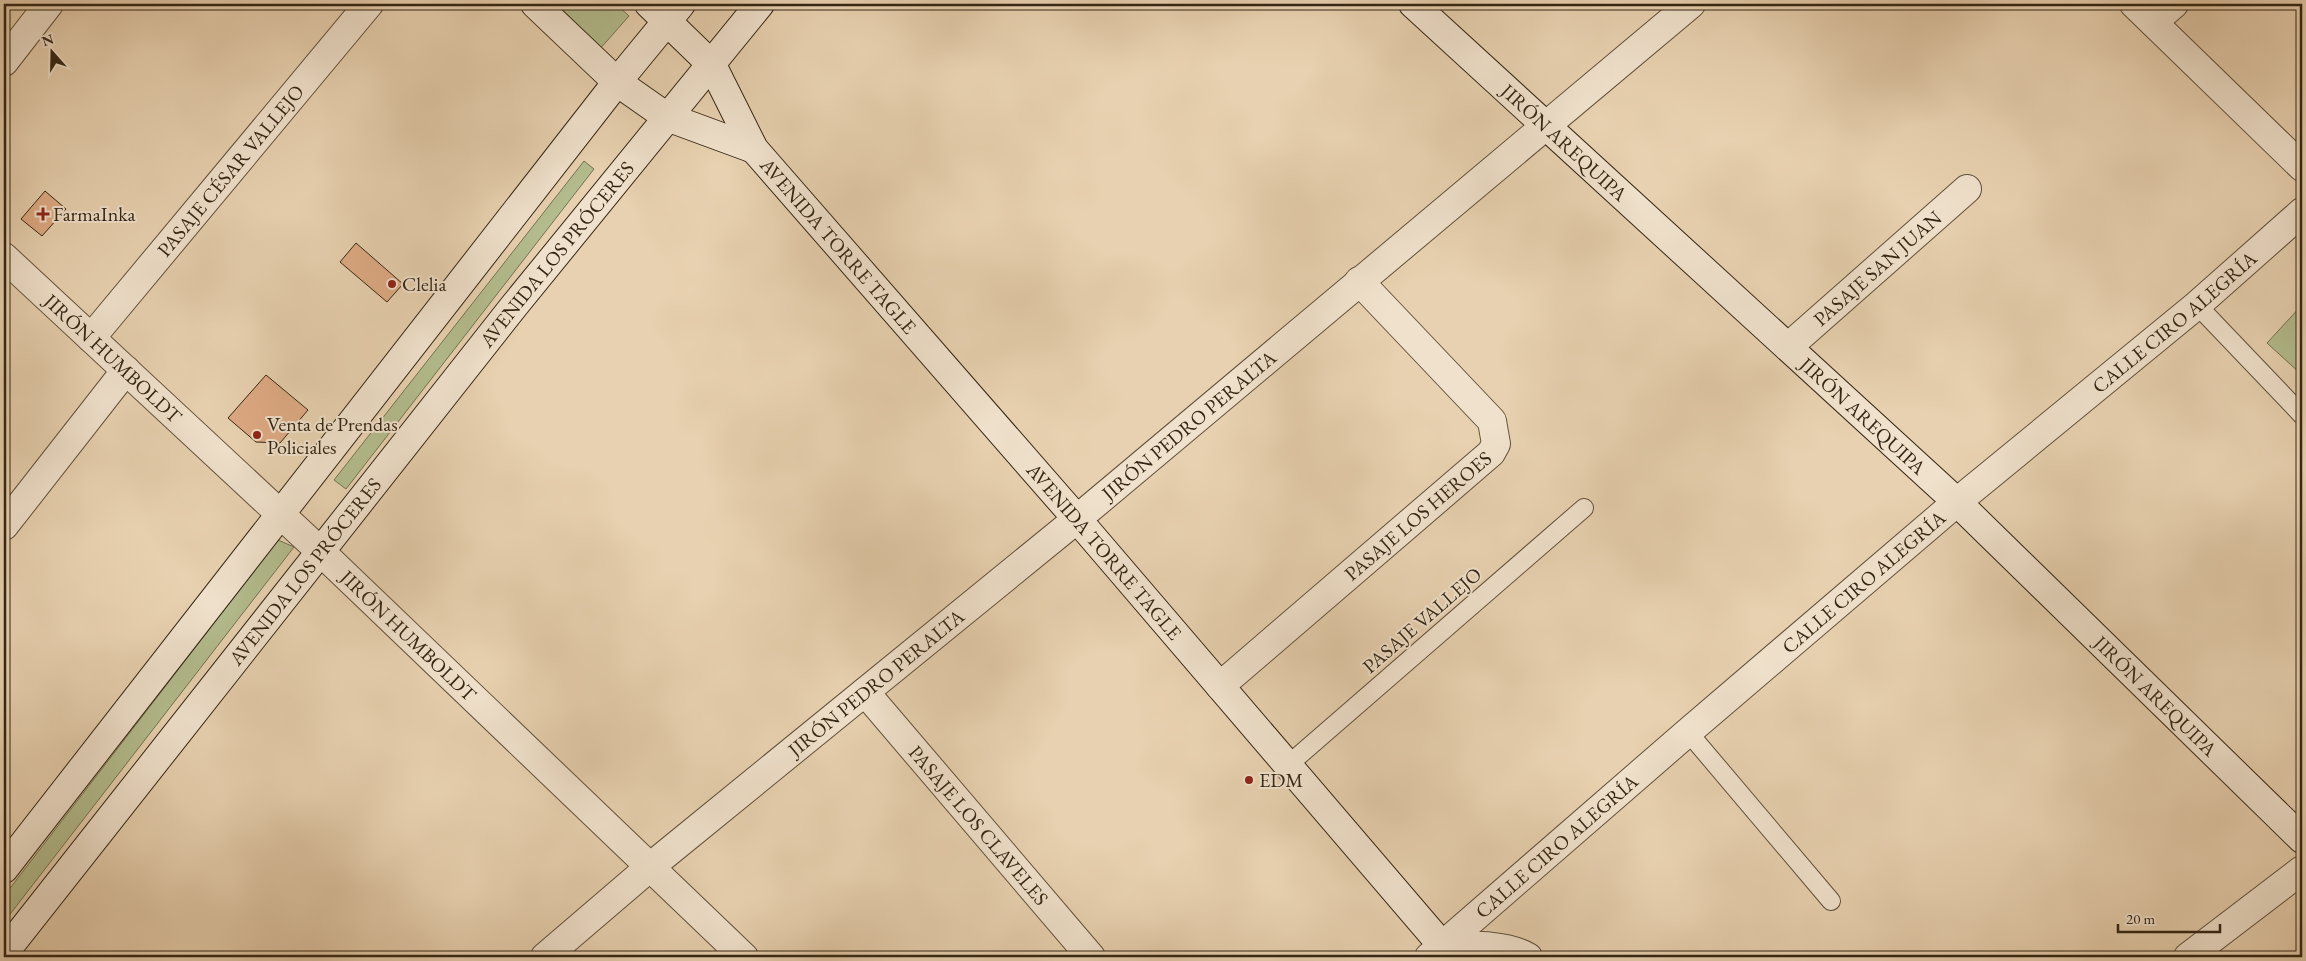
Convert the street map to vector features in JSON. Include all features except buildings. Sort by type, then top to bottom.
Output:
[{"type":"street","name":"PASAJE CÉSAR VALLEJO","points":[[91,338],[369,4]]},
{"type":"street","name":"AVENIDA TORRE TAGLE","points":[[535,4],[617,82],[667,117],[754,149]]},
{"type":"street","name":"AVENIDA LOS PRÓCERES","points":[[4,953],[320,551],[667,117],[712,65],[760,4]]},
{"type":"street","name":"JIRÓN AREQUIPA","points":[[1413,4],[1957,502],[2302,839]]},
{"type":"street","name":"JIRÓN PEDRO PERALTA","points":[[544,957],[650,867],[1077,519],[1691,4]]},
{"type":"street","points":[[2134,4],[2302,168]]},
{"type":"street","points":[[2153,22],[2174,4]]},
{"type":"street","points":[[4,62],[39,8]]},
{"type":"street","name":"AVENIDA TORRE TAGLE","points":[[666,9],[712,65],[754,149],[1077,519],[1288,765],[1441,953]]},
{"type":"street","points":[[4,869],[617,82],[666,9]]},
{"type":"street","name":"PASAJE SAN JUAN","points":[[1788,347],[1967,189]]},
{"type":"street","name":"CALLE CIRO ALEGRÍA","points":[[1441,953],[1688,732],[1957,502],[2197,305],[2302,212]]},
{"type":"street","name":"JIRÓN HUMBOLDT","points":[[4,257],[281,514],[744,957]]},
{"type":"street","name":"PASAJE LOS HEROES","points":[[1220,686],[1491,453],[1496,444],[1492,421],[1359,281]]},
{"type":"street","points":[[4,526],[126,370]]},
{"type":"street","name":"PASAJE LOS CLAVELES","points":[[865,692],[1092,957]]},
{"type":"street","points":[[2188,957],[2302,870]]},
{"type":"street","points":[[1441,953],[1478,946],[1520,953],[1528,957]]},
{"type":"lane","points":[[2197,305],[2302,415]]},
{"type":"lane","name":"PASAJE VALLEJO","points":[[1288,765],[1584,508]]},
{"type":"lane","points":[[1688,732],[1830,901]]},
{"type":"green space","points":[[551,4],[616,4],[629,16],[599,50]]},
{"type":"green space","points":[[584,161],[594,169],[346,489],[334,480]]},
{"type":"green space","points":[[2302,305],[2302,375],[2267,343]]},
{"type":"green space","points":[[278,540],[294,547],[4,922],[4,896]]},
{"type":"place","name":"FarmaInka","points":[[43,214]]},
{"type":"place","name":"Clelia","points":[[392,284]]},
{"type":"place","name":"Venta de Prendas Policiales","points":[[257,435]]},
{"type":"place","name":"EDM","points":[[1249,780]]}]
